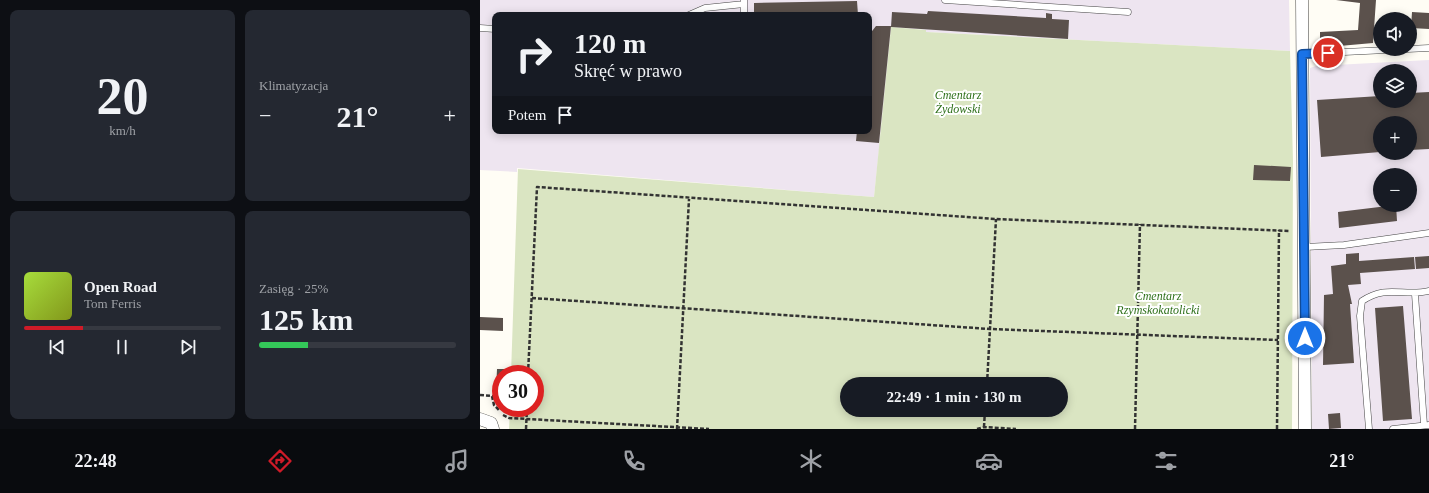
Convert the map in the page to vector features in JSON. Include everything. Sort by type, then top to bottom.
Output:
[{"type":"street","points":[[1302,0],[1306,429]]},
{"type":"street","points":[[480,420],[491,423],[493,429]]},
{"type":"lane","points":[[945,0],[1128,12]]},
{"type":"lane","points":[[695,12],[705,8],[744,2]]},
{"type":"lane","points":[[480,28],[492,29]]},
{"type":"lane","points":[[1302,54],[1429,48]]},
{"type":"lane","points":[[1305,247],[1344,245],[1429,233]]},
{"type":"lane","points":[[1369,429],[1360,316],[1362,301],[1374,293],[1393,291],[1415,294],[1429,292]]},
{"type":"lane","points":[[1393,429],[1427,425],[1415,294]]},
{"type":"path","points":[[528,365],[537,187],[690,199],[996,219],[1292,231]]},
{"type":"path","points":[[677,428],[682,309],[690,199]]},
{"type":"path","points":[[987,377],[996,219]]},
{"type":"path","points":[[1135,429],[1140,224]]},
{"type":"path","points":[[1277,429],[1279,230]]},
{"type":"path","points":[[532,298],[990,329],[1138,336],[1278,340]]},
{"type":"path","points":[[480,395],[492,396],[494,405],[505,417],[709,429]]},
{"type":"path","points":[[984,427],[985,417]]},
{"type":"path","points":[[526,419],[526,429]]},
{"type":"path","points":[[977,429],[984,427],[1016,429]]},
{"type":"shaded area","points":[[480,0],[1289,0],[1290,51],[926,32],[926,30],[892,27],[874,197],[517,168],[517,172],[480,170]]},
{"type":"shaded area","points":[[1429,60],[1429,429],[1312,429],[1310,68],[1316,66]]},
{"type":"green space","name":"Cmentarz Rzymskokatolicki","points":[[891,27],[926,30],[926,32],[1290,51],[1293,161],[1292,429],[509,429],[510,417],[544,417],[544,365],[511,365],[518,169],[874,197]]},
{"type":"building","points":[[1336,0],[1376,0],[1375,12],[1373,12],[1373,43],[1328,47],[1328,43],[1320,44],[1320,32],[1358,30],[1360,3]]},
{"type":"building","points":[[857,1],[858,12],[754,12],[754,3]]},
{"type":"building","points":[[928,11],[1046,18],[1046,13],[1052,14],[1052,19],[1069,20],[1068,39],[891,27],[892,12],[927,14]]},
{"type":"building","points":[[1417,12],[1429,13],[1429,29],[1417,28]]},
{"type":"building","points":[[876,26],[891,26],[879,143],[856,141],[857,134],[872,134],[872,31]]},
{"type":"building","points":[[1429,92],[1429,149],[1417,150],[1417,116],[1373,116],[1373,153],[1321,157],[1317,100],[1373,96],[1373,108],[1417,108],[1417,93]]},
{"type":"building","points":[[1254,165],[1291,167],[1290,181],[1253,180]]},
{"type":"building","points":[[1373,208],[1373,212],[1396,212],[1397,221],[1339,228],[1338,212]]},
{"type":"building","points":[[1359,253],[1359,261],[1414,257],[1415,269],[1360,273],[1361,284],[1348,285],[1352,304],[1350,304],[1354,363],[1323,365],[1324,295],[1333,294],[1331,266],[1346,264],[1346,254]]},
{"type":"building","points":[[1429,256],[1429,268],[1416,269],[1415,257]]},
{"type":"building","points":[[1403,306],[1412,419],[1383,421],[1375,308]]},
{"type":"building","points":[[480,317],[503,318],[503,331],[480,330]]},
{"type":"building","points":[[1340,413],[1341,428],[1329,429],[1328,414]]},
{"type":"route","points":[[1305,338],[1302,54],[1328,53]]},
{"type":"park label","name":"Cmentarz Żydowski","points":[[958,102]]}]
